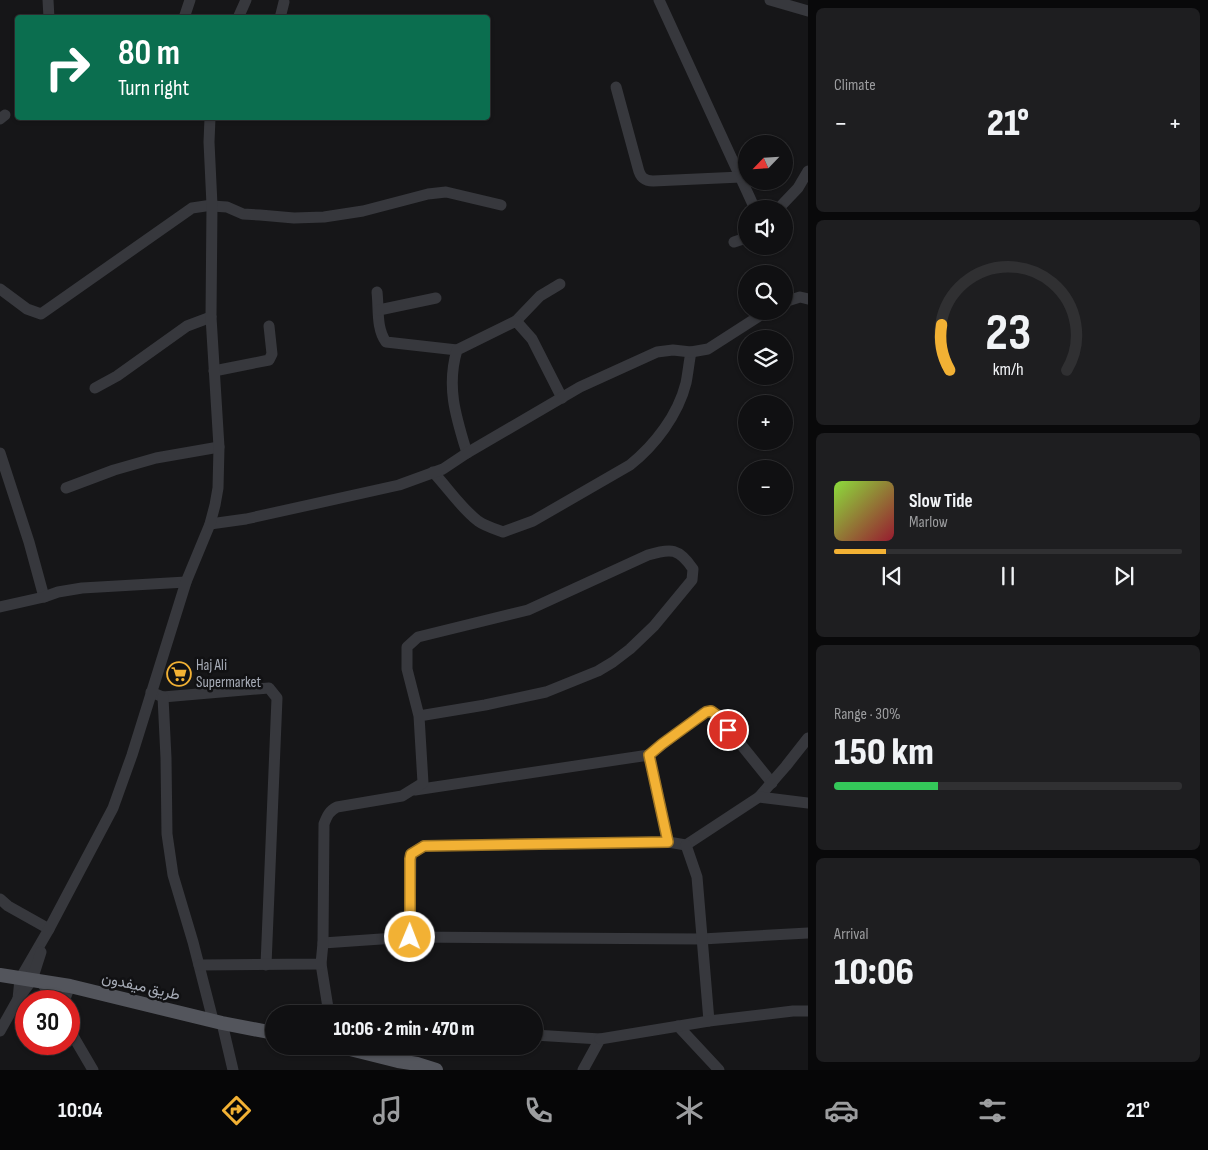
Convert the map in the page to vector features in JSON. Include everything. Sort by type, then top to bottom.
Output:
[{"type":"main road","name":"طريق ميفدون","points":[[0,975],[70,986],[265,1031]]},
{"type":"main road","points":[[374,1055],[436,1070]]},
{"type":"main road","points":[[398,1061],[420,1070]]},
{"type":"street","points":[[48,0],[49,15]]},
{"type":"street","points":[[185,15],[190,0]]},
{"type":"street","points":[[239,15],[246,0]]},
{"type":"street","points":[[660,0],[738,173]]},
{"type":"street","points":[[770,0],[808,11]]},
{"type":"street","points":[[281,15],[284,2]]},
{"type":"street","points":[[616,87],[638,168],[643,178],[647,181],[738,177]]},
{"type":"street","points":[[0,1031],[31,980],[49,929],[113,808],[132,755],[186,582],[210,524],[218,488],[219,446],[211,318],[212,205],[210,120]]},
{"type":"street","points":[[787,200],[798,188],[808,171]]},
{"type":"street","points":[[0,289],[27,309],[41,314],[192,208],[212,205],[227,207],[243,214],[260,216],[324,217],[363,211],[428,194],[446,192],[501,205]]},
{"type":"street","points":[[734,242],[738,241]]},
{"type":"street","points":[[377,292],[378,319],[383,338],[386,342],[457,350],[516,321],[540,296],[560,284]]},
{"type":"street","points":[[793,299],[800,297],[808,299]]},
{"type":"street","points":[[379,310],[436,298]]},
{"type":"street","points":[[95,388],[117,376],[187,326],[211,318]]},
{"type":"street","points":[[210,524],[246,519],[399,485],[443,469],[467,453],[588,384],[657,352],[673,350],[691,352],[708,349],[753,320]]},
{"type":"street","points":[[516,321],[532,339],[562,398]]},
{"type":"street","points":[[214,371],[269,360],[272,354],[269,326]]},
{"type":"street","points":[[457,350],[452,366],[451,381],[454,410],[467,453]]},
{"type":"street","points":[[433,472],[464,509],[480,522],[503,532],[533,521],[630,465],[643,455],[655,442],[672,416],[686,384],[691,352]]},
{"type":"street","points":[[66,488],[156,458],[219,446]]},
{"type":"street","points":[[0,453],[30,542],[44,597]]},
{"type":"street","points":[[411,791],[423,782],[419,716],[406,658],[407,647],[418,637],[528,610],[648,555],[665,550],[677,551],[687,559],[693,568],[692,580],[654,626],[630,649],[598,671],[546,692],[419,716]]},
{"type":"street","points":[[0,607],[58,592],[82,588],[186,582]]},
{"type":"street","points":[[151,692],[162,696],[269,688],[277,698],[266,965]]},
{"type":"street","points":[[162,696],[166,758],[167,834],[173,875],[183,904],[199,965],[233,1070]]},
{"type":"street","points":[[328,1005],[321,964],[323,943],[324,824],[327,816],[337,807],[392,798],[411,791],[649,755],[703,713],[711,711],[718,716],[772,783]]},
{"type":"street","points":[[410,937],[411,854],[424,846],[668,842],[686,845],[758,798],[808,738]]},
{"type":"street","points":[[649,755],[668,842]]},
{"type":"street","points":[[758,798],[808,803]]},
{"type":"street","points":[[686,845],[697,878],[708,1021]]},
{"type":"street","points":[[0,899],[8,906],[49,929]]},
{"type":"street","points":[[323,943],[410,937],[702,939],[808,933]]},
{"type":"street","points":[[199,965],[321,964]]},
{"type":"street","points":[[31,980],[41,990]]},
{"type":"street","points":[[68,990],[70,986]]},
{"type":"street","points":[[543,1036],[600,1039],[708,1021],[808,1011]]},
{"type":"street","points":[[678,1026],[719,1070]]},
{"type":"street","points":[[584,1070],[600,1039]]},
{"type":"street","points":[[80,1048],[93,1070]]},
{"type":"place","name":"Haj Ali Supermarket","points":[[179,674]]},
{"type":"route","points":[[410,937],[410,859],[414,851],[424,846],[668,842],[649,755],[706,712],[711,711],[718,716],[728,730]]}]
